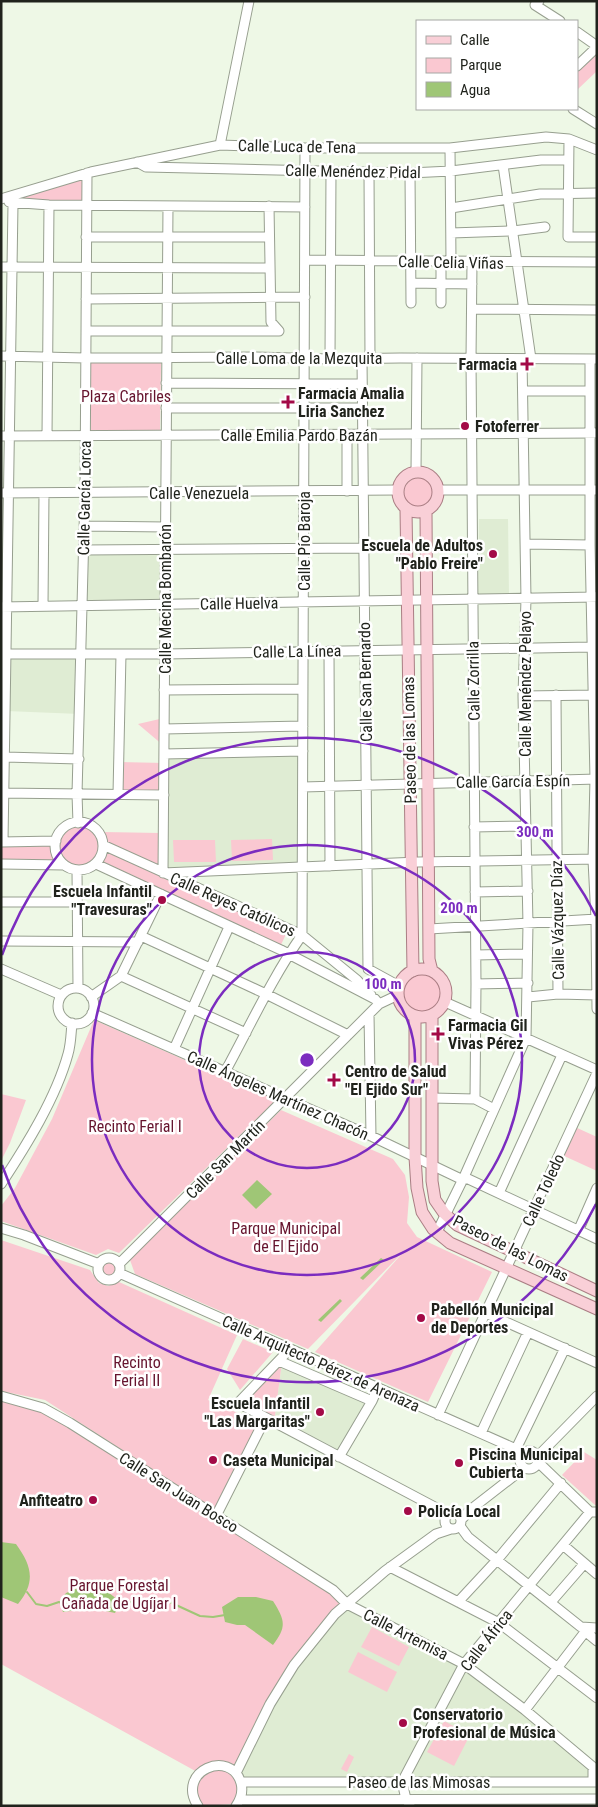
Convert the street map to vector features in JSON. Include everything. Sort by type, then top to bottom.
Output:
[{"type":"main road","points":[[416,472],[428,474],[433,479],[438,490],[436,503],[426,511],[419,513],[406,509],[401,504],[398,490],[404,478],[416,472]]},
{"type":"main road","name":"Paseo de las Lomas","points":[[406,509],[412,971]]},
{"type":"main road","name":"Paseo de las Lomas","points":[[426,511],[428,862],[430,959],[432,971]]},
{"type":"main road","points":[[426,969],[432,971],[443,980],[446,995],[445,1002],[432,1016],[416,1017],[403,1009],[398,990],[403,978],[412,971],[426,969]]},
{"type":"main road","name":"Paseo de las Lomas","points":[[432,1016],[431,1166],[436,1200],[446,1215],[457,1225],[597,1291]]},
{"type":"main road","name":"Paseo de las Lomas","points":[[416,1017],[415,1158],[417,1188],[422,1212],[437,1232],[450,1244],[597,1309]]},
{"type":"street","points":[[220,144],[249,1]]},
{"type":"street","points":[[537,3],[559,20]]},
{"type":"street","points":[[578,33],[597,46],[578,65]]},
{"type":"street","points":[[575,110],[597,124]]},
{"type":"street","name":"Calle Luca de Tena","points":[[1,199],[87,173],[220,144],[305,148],[450,148],[546,137],[568,139],[597,150]]},
{"type":"street","points":[[568,139],[568,237],[597,237]]},
{"type":"street","name":"Calle Pío Baroja","points":[[302,935],[305,148]]},
{"type":"street","points":[[450,148],[451,261]]},
{"type":"street","name":"Calle Menéndez Pidal","points":[[137,162],[146,167],[410,173],[451,171],[541,160],[568,160]]},
{"type":"street","name":"Calle Menéndez Pelayo","points":[[503,165],[525,309],[527,359],[523,391],[526,599],[523,696],[528,891],[526,1038]]},
{"type":"street","points":[[330,360],[331,171]]},
{"type":"street","name":"Calle San Bernardo","points":[[369,172],[370,261],[366,359],[362,384],[368,970],[398,990]]},
{"type":"street","name":"Calle García Lorca","points":[[78,823],[77,794],[85,493],[87,173]]},
{"type":"street","points":[[410,173],[411,303]]},
{"type":"street","points":[[451,208],[540,194],[597,193]]},
{"type":"street","points":[[1,199],[14,204],[86,206],[305,207]]},
{"type":"street","points":[[14,204],[12,356],[6,436],[5,758],[2,842],[56,841]]},
{"type":"street","points":[[47,436],[49,205]]},
{"type":"street","name":"Calle Mecina Bombarón","points":[[163,873],[168,206]]},
{"type":"street","points":[[86,331],[279,331],[271,322],[269,206]]},
{"type":"street","points":[[451,233],[513,231],[545,227]]},
{"type":"street","points":[[86,237],[269,237]]},
{"type":"street","name":"Calle Celia Viñas","points":[[305,260],[597,262]]},
{"type":"street","points":[[441,261],[442,304]]},
{"type":"street","name":"Calle Zorrilla","points":[[472,262],[472,648],[476,955],[475,1100]]},
{"type":"street","points":[[1,267],[269,268]]},
{"type":"street","points":[[411,282],[472,284]]},
{"type":"street","points":[[86,299],[305,297]]},
{"type":"street","points":[[472,309],[597,310]]},
{"type":"street","name":"Calle Loma de la Mezquita","points":[[1,356],[305,358],[330,360],[416,358],[594,359]]},
{"type":"street","points":[[416,358],[416,472]]},
{"type":"street","points":[[594,359],[590,391],[594,433],[594,490],[590,545],[594,598],[592,646],[595,695],[597,1009]]},
{"type":"street","points":[[166,383],[362,384]]},
{"type":"street","points":[[523,391],[590,391]]},
{"type":"street","points":[[166,408],[363,408]]},
{"type":"street","name":"Calle Emilia Pardo Bazán","points":[[6,436],[594,433]]},
{"type":"street","points":[[347,434],[347,491]]},
{"type":"street","name":"Calle Venezuela","points":[[5,493],[398,490]]},
{"type":"street","points":[[438,490],[594,490]]},
{"type":"street","points":[[43,606],[44,493]]},
{"type":"street","points":[[84,526],[166,527]]},
{"type":"street","points":[[525,544],[590,545]]},
{"type":"street","points":[[84,550],[364,548]]},
{"type":"street","name":"Calle Huelva","points":[[4,607],[594,598]]},
{"type":"street","name":"Calle La Línea","points":[[4,654],[165,654],[592,646]]},
{"type":"street","points":[[329,651],[330,866]]},
{"type":"street","points":[[118,794],[121,654]]},
{"type":"street","points":[[164,690],[303,689]]},
{"type":"street","name":"Calle Vázquez Díaz","points":[[556,695],[558,994]]},
{"type":"street","points":[[523,696],[595,695]]},
{"type":"street","points":[[164,729],[303,726]]},
{"type":"street","points":[[164,754],[303,751]]},
{"type":"street","points":[[5,758],[79,759]]},
{"type":"street","name":"Calle García Espín","points":[[410,783],[596,779]]},
{"type":"street","points":[[303,787],[410,783]]},
{"type":"street","points":[[3,793],[164,795]]},
{"type":"street","points":[[1,864],[64,864],[77,870],[84,870],[96,864],[102,852],[102,838],[95,829],[85,823],[78,823],[64,828],[56,841],[57,854],[64,864]]},
{"type":"street","points":[[474,827],[526,826]]},
{"type":"street","name":"Calle Reyes Católicos","points":[[103,845],[302,935],[358,980],[377,1002]]},
{"type":"street","points":[[163,873],[428,862],[595,860]]},
{"type":"street","name":"Calle Reyes Católicos","points":[[96,864],[289,954],[377,1002]]},
{"type":"street","points":[[77,870],[78,988]]},
{"type":"street","points":[[474,892],[528,891]]},
{"type":"street","points":[[91,997],[121,976],[161,894]]},
{"type":"street","points":[[1,902],[77,902]]},
{"type":"street","points":[[429,929],[596,919]]},
{"type":"street","points":[[174,1049],[229,927]]},
{"type":"street","points":[[225,1072],[266,994],[302,935]]},
{"type":"street","points":[[1,941],[77,942],[140,939],[210,967],[348,1035]]},
{"type":"street","points":[[476,955],[527,954]]},
{"type":"street","points":[[1,969],[62,995]]},
{"type":"street","points":[[121,976],[246,1032]]},
{"type":"street","points":[[476,984],[528,983]]},
{"type":"street","points":[[72,988],[78,988],[83,989],[91,997],[93,1002],[92,1013],[84,1022],[72,1023],[66,1021],[59,1012],[58,1006],[62,995],[72,988]]},
{"type":"street","name":"Calle San Martín","points":[[119,1269],[369,1014],[377,1002],[398,990]]},
{"type":"street","points":[[528,997],[558,994],[596,994]]},
{"type":"street","points":[[445,1002],[597,1072]]},
{"type":"street","name":"Calle Ángeles Martínez Chacón","points":[[92,1013],[371,1136],[431,1166],[499,1193],[597,1239]]},
{"type":"street","points":[[369,1014],[371,1136]]},
{"type":"street","points":[[1,1184],[16,1162],[56,1088],[68,1052],[72,1023]]},
{"type":"street","points":[[437,1232],[464,1178],[526,1038]]},
{"type":"street","points":[[499,1193],[562,1055]]},
{"type":"street","name":"Calle Toledo","points":[[438,1415],[597,1072]]},
{"type":"street","points":[[432,1098],[475,1100],[494,1108]]},
{"type":"street","points":[[579,1229],[597,1188]]},
{"type":"street","points":[[1,1228],[99,1264]]},
{"type":"street","points":[[107,1258],[114,1259],[119,1269],[114,1278],[104,1279],[98,1270],[99,1264],[107,1258]]},
{"type":"street","name":"Calle Arquitecto Pérez de Arenaza","points":[[119,1269],[290,1349],[519,1451]]},
{"type":"street","points":[[486,1313],[597,1362]]},
{"type":"street","points":[[481,1434],[528,1332]]},
{"type":"street","points":[[524,1468],[520,1462],[519,1451],[565,1348]]},
{"type":"street","points":[[290,1349],[238,1403],[454,1519],[468,1537],[581,1627],[590,1630],[597,1641]]},
{"type":"street","points":[[279,1361],[372,1401]]},
{"type":"street","points":[[339,1457],[372,1401],[378,1387]]},
{"type":"street","name":"Calle San Juan Bosco","points":[[1,1396],[43,1408],[70,1423],[333,1590],[347,1604]]},
{"type":"street","points":[[239,1803],[242,1791],[238,1778],[270,1704],[294,1665],[329,1621],[390,1567],[454,1519],[470,1510],[524,1468],[532,1469],[538,1460],[597,1396]]},
{"type":"street","points":[[216,1516],[265,1419]]},
{"type":"street","points":[[519,1451],[531,1451],[561,1484],[593,1512]]},
{"type":"street","points":[[458,1602],[497,1560],[561,1484]]},
{"type":"street","name":"Calle África","points":[[402,1782],[464,1664],[529,1585],[593,1512]]},
{"type":"street","points":[[436,1534],[456,1529],[454,1519]]},
{"type":"street","points":[[563,1545],[597,1574]]},
{"type":"street","points":[[551,1602],[584,1564]]},
{"type":"street","points":[[390,1567],[499,1623],[597,1698]]},
{"type":"street","name":"Calle Artemisa","points":[[347,1604],[464,1664],[525,1710],[593,1767],[595,1782]]},
{"type":"street","points":[[525,1710],[590,1630]]},
{"type":"street","name":"Paseo de las Mimosas","points":[[195,1804],[193,1787],[195,1780],[202,1770],[219,1765],[227,1767],[238,1778],[402,1782],[595,1782]]},
{"type":"street","points":[[402,1782],[408,1802]]},
{"type":"street","name":"Paseo de las Mimosas","points":[[239,1803],[597,1799]]},
{"type":"shaded area","name":"Escuela de Adultos \"Pablo Freire\"","points":[[479,519],[508,519],[509,596],[478,596]]},
{"type":"shaded area","points":[[165,549],[165,604],[82,605],[83,550]]},
{"type":"shaded area","points":[[7,654],[82,654],[80,714],[6,711]]},
{"type":"shaded area","points":[[303,751],[302,867],[163,873],[164,754]]},
{"type":"shaded area","name":"Escuela Infantil \"Las Margaritas\"","points":[[282,1362],[372,1401],[339,1457],[274,1423]]},
{"type":"shaded area","points":[[347,1604],[464,1664],[593,1767],[593,1782],[241,1782],[239,1777],[249,1745],[294,1665]]},
{"type":"green space","points":[[597,53],[597,71],[578,89],[578,71]]},
{"type":"green space","points":[[84,179],[83,203],[16,201],[16,197]]},
{"type":"green space","name":"Plaza Cabriles","points":[[91,361],[161,363],[160,430],[91,430]]},
{"type":"green space","points":[[419,478],[430,482],[434,493],[430,504],[419,508],[408,504],[404,493],[408,482]]},
{"type":"green space","points":[[164,718],[164,746],[138,724]]},
{"type":"green space","points":[[119,762],[164,763],[164,795],[118,794]]},
{"type":"green space","points":[[79,827],[93,833],[99,847],[93,861],[79,867],[65,861],[59,847],[65,833]]},
{"type":"green space","points":[[103,832],[160,833],[159,867],[106,843]]},
{"type":"green space","points":[[272,839],[273,860],[232,861],[231,840]]},
{"type":"green space","points":[[173,840],[215,840],[216,862],[174,862]]},
{"type":"green space","points":[[52,844],[55,862],[1,861],[1,846]]},
{"type":"green space","points":[[107,851],[287,932],[280,947],[102,863]]},
{"type":"green space","points":[[426,972],[434,975],[440,981],[443,993],[440,1005],[434,1011],[418,1014],[410,1011],[404,1005],[401,989],[404,981],[410,975]]},
{"type":"green space","name":"Recinto Ferial I","points":[[94,1020],[276,1100],[119,1253],[108,1249],[96,1255],[1,1221],[1,1206],[15,1188],[52,1119]]},
{"type":"green space","points":[[1,1094],[26,1100],[10,1143],[1,1161]]},
{"type":"green space","name":"Parque Municipal de El Ejido","points":[[281,1110],[393,1159],[405,1175],[409,1197],[407,1223],[417,1237],[492,1272],[428,1402],[315,1352],[406,1249],[308,1349],[135,1274],[130,1260]]},
{"type":"green space","points":[[575,1127],[597,1137],[597,1171],[562,1155]]},
{"type":"green space","name":"Recinto Ferial II","points":[[1,1240],[90,1270],[99,1283],[108,1286],[119,1282],[237,1335],[208,1400],[258,1422],[215,1510],[45,1400],[1,1391]]},
{"type":"green space","points":[[109,1258],[117,1261],[120,1269],[117,1277],[109,1280],[101,1277],[98,1269],[101,1261]]},
{"type":"green space","points":[[243,1339],[273,1352],[240,1390],[227,1369]]},
{"type":"green space","points":[[282,1362],[274,1423],[238,1403]]},
{"type":"green space","name":"Parque Forestal Cañada de Ugíjar I","points":[[1,1396],[43,1408],[347,1604],[294,1665],[236,1773],[227,1767],[199,1773],[1,1664]]},
{"type":"green space","points":[[584,1452],[597,1460],[597,1505],[562,1475]]},
{"type":"green space","points":[[372,1627],[409,1647],[399,1666],[361,1647]]},
{"type":"green space","points":[[358,1652],[397,1672],[387,1692],[348,1672]]},
{"type":"green space","points":[[444,1721],[470,1735],[454,1766],[427,1752]]},
{"type":"green space","points":[[349,1754],[354,1757],[347,1772],[341,1769]]},
{"type":"green space","points":[[225,1768],[238,1784],[233,1804],[204,1806],[197,1794],[203,1772]]},
{"type":"water","points":[[257,1180],[272,1194],[256,1209],[242,1195]]},
{"type":"water","points":[[381,1258],[384,1260],[363,1280],[360,1278]]},
{"type":"water","points":[[340,1299],[342,1301],[321,1322],[318,1320]]},
{"type":"water","points":[[1,1542],[16,1544],[26,1560],[30,1574],[28,1588],[18,1604],[1,1597]]},
{"type":"water","points":[[78,1588],[106,1591],[120,1603],[115,1613],[92,1608],[63,1612],[59,1602],[66,1593]]},
{"type":"water","points":[[238,1597],[256,1597],[273,1601],[283,1623],[281,1633],[273,1645],[245,1625],[225,1622],[222,1607]]},
{"type":"waterway","points":[[27,1592],[36,1604],[47,1606],[59,1602]]},
{"type":"waterway","points":[[120,1603],[163,1599],[200,1616],[213,1617],[225,1615]]},
{"type":"place","name":"Farmacia","points":[[527,364]]},
{"type":"place","name":"Farmacia Amalia Liria Sanchez","points":[[288,402]]},
{"type":"place","name":"Fotoferrer","points":[[465,426]]},
{"type":"place","name":"Escuela de Adultos \"Pablo Freire\"","points":[[493,554]]},
{"type":"place","name":"Escuela Infantil \"Travesuras\"","points":[[162,900]]},
{"type":"place","name":"Farmacia Gil Vivas Pérez","points":[[438,1034]]},
{"type":"place","name":"Centro de Salud \"El Ejido Sur\"","points":[[334,1080]]},
{"type":"place","name":"Pabellón Municipal de Deportes","points":[[421,1318]]},
{"type":"place","name":"Escuela Infantil \"Las Margaritas\"","points":[[320,1412]]},
{"type":"place","name":"Caseta Municipal","points":[[213,1460]]},
{"type":"place","name":"Piscina Municipal Cubierta","points":[[459,1463]]},
{"type":"place","name":"Anfiteatro","points":[[93,1500]]},
{"type":"place","name":"Policía Local","points":[[408,1511]]},
{"type":"place","name":"Conservatorio Profesional de Música","points":[[403,1723]]}]
